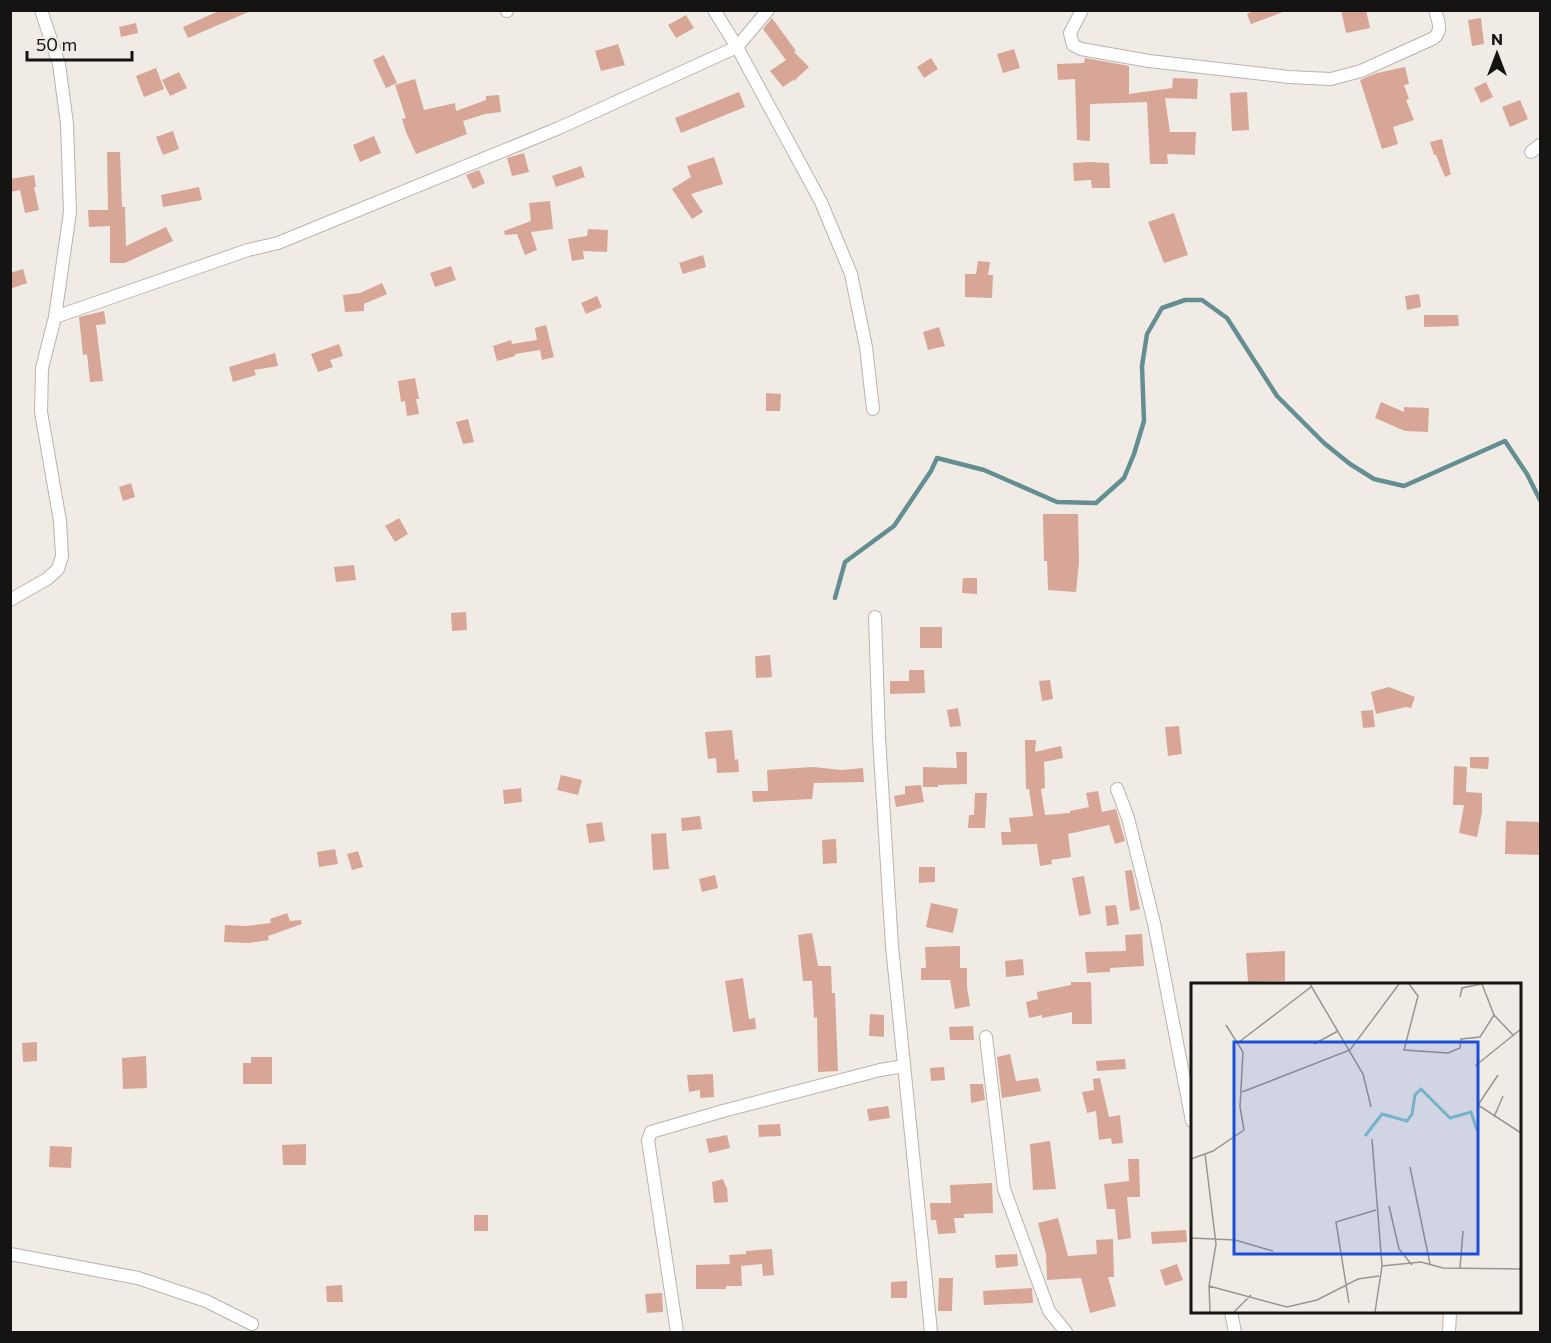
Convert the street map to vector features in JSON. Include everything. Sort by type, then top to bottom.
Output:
[{"type":"street","points":[[10,600],[47,579],[57,569],[62,556],[60,521],[41,411],[42,368],[55,317],[70,212],[67,124],[59,64],[41,10]]},
{"type":"street","points":[[714,10],[737,47],[820,202],[851,274],[866,347],[873,409]]},
{"type":"street","points":[[55,317],[248,250],[278,243],[559,128],[737,47],[768,10]]},
{"type":"street","points":[[1083,10],[1070,33],[1073,45],[1081,49],[1149,61],[1289,77],[1331,79],[1361,71],[1434,38],[1439,31],[1439,21],[1435,10]]},
{"type":"street","points":[[875,617],[879,737],[892,946],[931,1332]]},
{"type":"street","points":[[1117,789],[1128,818],[1154,923],[1191,1116]]},
{"type":"street","points":[[986,1037],[1004,1189],[1049,1311],[1066,1332]]},
{"type":"street","points":[[677,1332],[648,1140],[651,1132],[880,1070],[904,1066]]},
{"type":"street","points":[[10,1254],[138,1278],[206,1301],[252,1324]]},
{"type":"street","points":[[1231,1313],[1235,1332]]},
{"type":"street","points":[[1449,1332],[1450,1313]]},
{"type":"building","points":[[221,10],[253,10],[188,38],[183,27]]},
{"type":"building","points":[[1255,10],[1283,10],[1283,12],[1251,24],[1247,14]]},
{"type":"building","points":[[1341,10],[1366,10],[1370,28],[1346,33]]},
{"type":"building","points":[[686,15],[694,28],[676,38],[668,25]]},
{"type":"building","points":[[772,18],[796,51],[794,52],[809,67],[794,81],[783,87],[770,71],[786,60],[763,29]]},
{"type":"building","points":[[1481,18],[1484,44],[1472,46],[1468,20]]},
{"type":"building","points":[[136,23],[138,33],[121,37],[119,27]]},
{"type":"building","points":[[618,44],[625,65],[601,71],[595,51]]},
{"type":"building","points":[[1014,49],[1020,68],[1003,73],[997,54]]},
{"type":"building","points":[[384,55],[397,83],[386,88],[373,60]]},
{"type":"building","points":[[931,58],[938,69],[924,78],[917,67]]},
{"type":"building","points":[[1085,58],[1129,66],[1129,94],[1172,88],[1173,78],[1198,79],[1197,99],[1165,98],[1170,132],[1196,132],[1195,155],[1167,154],[1168,164],[1150,164],[1147,102],[1090,104],[1090,141],[1077,140],[1075,79],[1058,80],[1057,64],[1084,63]]},
{"type":"building","points":[[1405,67],[1409,84],[1404,85],[1409,99],[1406,100],[1414,120],[1393,127],[1398,144],[1382,149],[1360,80],[1377,73]]},
{"type":"building","points":[[156,68],[164,89],[144,97],[136,76]]},
{"type":"building","points":[[179,72],[187,88],[170,96],[162,80]]},
{"type":"building","points":[[415,79],[424,110],[455,103],[456,111],[486,100],[486,96],[499,95],[501,112],[463,121],[467,134],[416,154],[402,119],[406,118],[395,85]]},
{"type":"building","points":[[1486,82],[1493,97],[1481,103],[1474,88]]},
{"type":"building","points":[[739,92],[745,107],[681,133],[675,118]]},
{"type":"building","points":[[1247,92],[1249,130],[1232,131],[1230,93]]},
{"type":"building","points":[[1520,100],[1528,119],[1510,127],[1502,107]]},
{"type":"building","points":[[173,131],[179,149],[163,155],[156,137]]},
{"type":"building","points":[[374,136],[381,153],[360,162],[353,145]]},
{"type":"building","points":[[1442,139],[1451,174],[1445,177],[1430,142]]},
{"type":"building","points":[[107,152],[120,152],[126,246],[166,227],[173,241],[125,263],[110,263],[110,226],[89,227],[88,210],[108,210]]},
{"type":"building","points":[[524,153],[529,172],[512,176],[507,158]]},
{"type":"building","points":[[714,157],[723,184],[691,194],[703,212],[692,219],[672,189],[691,177],[687,166]]},
{"type":"building","points":[[1073,163],[1109,163],[1110,188],[1092,188],[1091,180],[1074,181]]},
{"type":"building","points":[[581,166],[585,177],[556,187],[552,176]]},
{"type":"building","points":[[479,170],[485,183],[473,189],[466,175]]},
{"type":"building","points":[[34,175],[39,210],[25,213],[20,190],[10,192],[10,179]]},
{"type":"building","points":[[199,187],[202,200],[163,207],[161,195]]},
{"type":"building","points":[[550,201],[553,229],[531,232],[537,250],[525,255],[517,234],[505,235],[504,231],[531,221],[529,203]]},
{"type":"building","points":[[1174,213],[1188,255],[1164,263],[1148,222]]},
{"type":"building","points":[[588,229],[608,230],[607,252],[583,251],[584,259],[572,261],[568,239],[587,236]]},
{"type":"building","points":[[703,255],[706,267],[683,274],[679,263]]},
{"type":"building","points":[[978,261],[990,262],[988,275],[993,275],[992,298],[965,297],[965,274],[976,274]]},
{"type":"building","points":[[451,266],[456,280],[435,287],[430,273]]},
{"type":"building","points":[[23,269],[27,283],[10,289],[10,273]]},
{"type":"building","points":[[382,283],[387,294],[364,304],[364,311],[345,312],[343,295],[360,293]]},
{"type":"building","points":[[1419,294],[1421,307],[1407,310],[1405,296]]},
{"type":"building","points":[[597,296],[602,307],[586,314],[581,303]]},
{"type":"building","points":[[104,311],[106,324],[96,325],[103,381],[90,382],[87,354],[83,355],[79,317]]},
{"type":"building","points":[[1424,315],[1458,315],[1459,326],[1424,327]]},
{"type":"building","points":[[546,325],[554,357],[542,360],[540,350],[515,354],[515,356],[497,361],[493,346],[511,340],[512,344],[537,340],[535,328]]},
{"type":"building","points":[[939,327],[945,346],[928,350],[923,332]]},
{"type":"building","points":[[339,344],[343,356],[330,360],[333,367],[318,372],[311,354]]},
{"type":"building","points":[[275,353],[278,366],[254,370],[256,375],[233,382],[229,367]]},
{"type":"building","points":[[415,378],[419,414],[407,416],[405,401],[401,402],[398,381]]},
{"type":"building","points":[[766,393],[781,394],[780,411],[766,411]]},
{"type":"building","points":[[1381,402],[1404,412],[1404,407],[1429,408],[1428,432],[1405,431],[1375,418]]},
{"type":"building","points":[[468,419],[474,442],[463,444],[456,422]]},
{"type":"building","points":[[131,483],[135,497],[123,501],[119,487]]},
{"type":"building","points":[[1043,514],[1078,514],[1079,562],[1076,592],[1048,590],[1047,561],[1044,561]]},
{"type":"building","points":[[399,518],[408,534],[395,542],[385,526]]},
{"type":"building","points":[[354,565],[356,580],[336,582],[334,567]]},
{"type":"building","points":[[963,578],[977,578],[977,594],[962,593]]},
{"type":"building","points":[[466,612],[467,630],[452,631],[451,613]]},
{"type":"building","points":[[920,627],[942,627],[942,648],[920,648]]},
{"type":"building","points":[[770,655],[772,677],[756,678],[755,656]]},
{"type":"building","points":[[909,670],[924,670],[925,693],[890,694],[890,681],[909,681]]},
{"type":"building","points":[[1050,680],[1053,699],[1042,701],[1039,681]]},
{"type":"building","points":[[1389,687],[1415,697],[1411,708],[1406,707],[1376,714],[1371,692]]},
{"type":"building","points":[[958,708],[961,726],[950,727],[947,710]]},
{"type":"building","points":[[1373,710],[1375,727],[1363,728],[1361,711]]},
{"type":"building","points":[[1179,726],[1182,754],[1168,756],[1165,727]]},
{"type":"building","points":[[732,730],[735,760],[738,759],[739,772],[717,773],[716,758],[708,759],[705,732]]},
{"type":"building","points":[[1025,740],[1036,740],[1035,752],[1061,746],[1063,758],[1044,762],[1045,788],[1041,789],[1045,815],[1070,813],[1070,811],[1089,807],[1086,793],[1098,791],[1102,812],[1116,809],[1125,841],[1115,844],[1109,825],[1068,834],[1071,857],[1051,860],[1052,864],[1040,866],[1037,844],[1002,845],[1001,832],[1011,832],[1009,818],[1033,816],[1029,789],[1026,789]]},
{"type":"building","points":[[956,752],[967,752],[967,784],[923,787],[923,767],[957,768]]},
{"type":"building","points":[[1470,757],[1489,757],[1488,769],[1470,768]]},
{"type":"building","points":[[1454,766],[1467,767],[1466,792],[1482,793],[1482,812],[1477,837],[1459,833],[1464,805],[1453,805]]},
{"type":"building","points":[[813,767],[842,770],[863,768],[864,782],[814,783],[812,799],[753,802],[752,791],[768,791],[767,770]]},
{"type":"building","points":[[561,775],[582,780],[578,795],[557,790]]},
{"type":"building","points":[[921,785],[924,802],[896,807],[894,796],[905,794],[905,786]]},
{"type":"building","points":[[521,788],[522,802],[504,804],[503,790]]},
{"type":"building","points":[[975,793],[987,793],[985,828],[968,828],[969,815],[974,815]]},
{"type":"building","points":[[700,816],[702,829],[682,831],[681,818]]},
{"type":"building","points":[[1506,821],[1540,822],[1540,855],[1505,854]]},
{"type":"building","points":[[602,822],[605,841],[589,843],[586,824]]},
{"type":"building","points":[[666,833],[669,869],[653,870],[651,834]]},
{"type":"building","points":[[836,839],[837,863],[823,864],[822,840]]},
{"type":"building","points":[[335,849],[338,864],[319,867],[317,852]]},
{"type":"building","points":[[358,851],[363,867],[352,870],[347,854]]},
{"type":"building","points":[[919,867],[935,867],[935,882],[919,883]]},
{"type":"building","points":[[1132,870],[1140,909],[1130,911],[1125,871]]},
{"type":"building","points":[[715,875],[718,888],[702,892],[699,879]]},
{"type":"building","points":[[1084,876],[1091,914],[1079,916],[1072,878]]},
{"type":"building","points":[[931,903],[958,909],[953,933],[926,927]]},
{"type":"building","points":[[1116,905],[1119,924],[1107,926],[1105,906]]},
{"type":"building","points":[[287,913],[290,921],[301,920],[302,924],[268,936],[269,940],[248,943],[224,942],[225,925],[246,926],[271,923],[270,919]]},
{"type":"building","points":[[812,933],[818,966],[831,966],[832,993],[835,993],[838,1071],[818,1072],[817,1017],[814,1018],[812,981],[803,981],[798,935]]},
{"type":"building","points":[[1142,934],[1144,966],[1110,968],[1110,972],[1087,973],[1085,952],[1126,951],[1125,935]]},
{"type":"building","points":[[960,946],[960,968],[967,968],[970,1006],[955,1009],[950,980],[921,980],[921,968],[926,968],[925,947]]},
{"type":"building","points":[[1285,951],[1285,981],[1248,982],[1246,953]]},
{"type":"building","points":[[1023,959],[1024,975],[1006,977],[1005,961]]},
{"type":"building","points":[[743,978],[749,1019],[755,1018],[756,1029],[733,1032],[725,981]]},
{"type":"building","points":[[1071,982],[1091,982],[1092,1024],[1072,1024],[1072,1012],[1029,1018],[1026,1002],[1038,999],[1037,992],[1071,985]]},
{"type":"building","points":[[870,1014],[884,1015],[884,1037],[869,1036]]},
{"type":"building","points":[[973,1026],[974,1040],[950,1040],[949,1027]]},
{"type":"building","points":[[37,1042],[37,1061],[23,1062],[22,1043]]},
{"type":"building","points":[[1010,1054],[1016,1081],[1038,1078],[1041,1091],[1002,1098],[997,1057]]},
{"type":"building","points":[[146,1056],[147,1088],[123,1089],[122,1058]]},
{"type":"building","points":[[251,1057],[272,1057],[272,1084],[243,1084],[243,1063],[251,1063]]},
{"type":"building","points":[[1125,1059],[1126,1069],[1097,1071],[1096,1061]]},
{"type":"building","points":[[944,1067],[945,1080],[931,1081],[930,1068]]},
{"type":"building","points":[[713,1074],[714,1097],[700,1098],[700,1090],[689,1092],[687,1075]]},
{"type":"building","points":[[1100,1078],[1109,1117],[1120,1115],[1123,1143],[1112,1144],[1111,1138],[1099,1140],[1096,1111],[1087,1113],[1082,1092],[1094,1090],[1093,1079]]},
{"type":"building","points":[[970,1084],[983,1084],[985,1100],[971,1103]]},
{"type":"building","points":[[888,1106],[890,1118],[869,1121],[867,1109]]},
{"type":"building","points":[[780,1124],[781,1136],[759,1137],[758,1125]]},
{"type":"building","points":[[727,1135],[730,1148],[709,1153],[706,1139]]},
{"type":"building","points":[[1050,1141],[1056,1189],[1033,1190],[1030,1144]]},
{"type":"building","points":[[306,1144],[306,1165],[283,1165],[282,1145]]},
{"type":"building","points":[[50,1146],[72,1147],[71,1168],[49,1167]]},
{"type":"building","points":[[1128,1159],[1139,1159],[1140,1197],[1127,1197],[1131,1238],[1118,1240],[1115,1209],[1107,1209],[1104,1184],[1129,1181]]},
{"type":"building","points":[[723,1179],[727,1187],[728,1202],[714,1203],[712,1182]]},
{"type":"building","points":[[992,1183],[993,1213],[964,1214],[964,1218],[954,1218],[956,1233],[938,1234],[936,1220],[931,1220],[930,1203],[951,1203],[950,1185]]},
{"type":"building","points":[[474,1215],[488,1215],[488,1231],[474,1231]]},
{"type":"building","points":[[1058,1218],[1068,1256],[1097,1254],[1096,1240],[1113,1239],[1114,1277],[1108,1277],[1116,1306],[1090,1313],[1081,1278],[1047,1280],[1046,1254],[1038,1223]]},
{"type":"building","points":[[1186,1230],[1187,1242],[1152,1244],[1151,1232]]},
{"type":"building","points":[[772,1249],[774,1275],[763,1276],[762,1264],[741,1266],[742,1286],[726,1286],[726,1289],[696,1289],[696,1265],[730,1264],[729,1255]]},
{"type":"building","points":[[1017,1254],[1018,1266],[996,1268],[995,1255]]},
{"type":"building","points":[[1177,1264],[1183,1280],[1165,1286],[1160,1270]]},
{"type":"building","points":[[939,1278],[953,1278],[952,1311],[938,1311]]},
{"type":"building","points":[[907,1281],[907,1298],[891,1298],[891,1282]]},
{"type":"building","points":[[342,1285],[343,1302],[327,1302],[326,1286]]},
{"type":"building","points":[[1032,1288],[1033,1303],[984,1305],[983,1291]]},
{"type":"building","points":[[662,1293],[663,1312],[647,1313],[645,1294]]},
{"type":"waterway","points":[[835,598],[845,562],[894,526],[931,471],[937,458],[984,470],[1057,502],[1096,503],[1124,478],[1144,421],[1142,366],[1147,334],[1162,308],[1185,300],[1202,300],[1227,318],[1277,396],[1324,443],[1350,464],[1374,479],[1404,486],[1505,441],[1527,474],[1540,500]]}]
